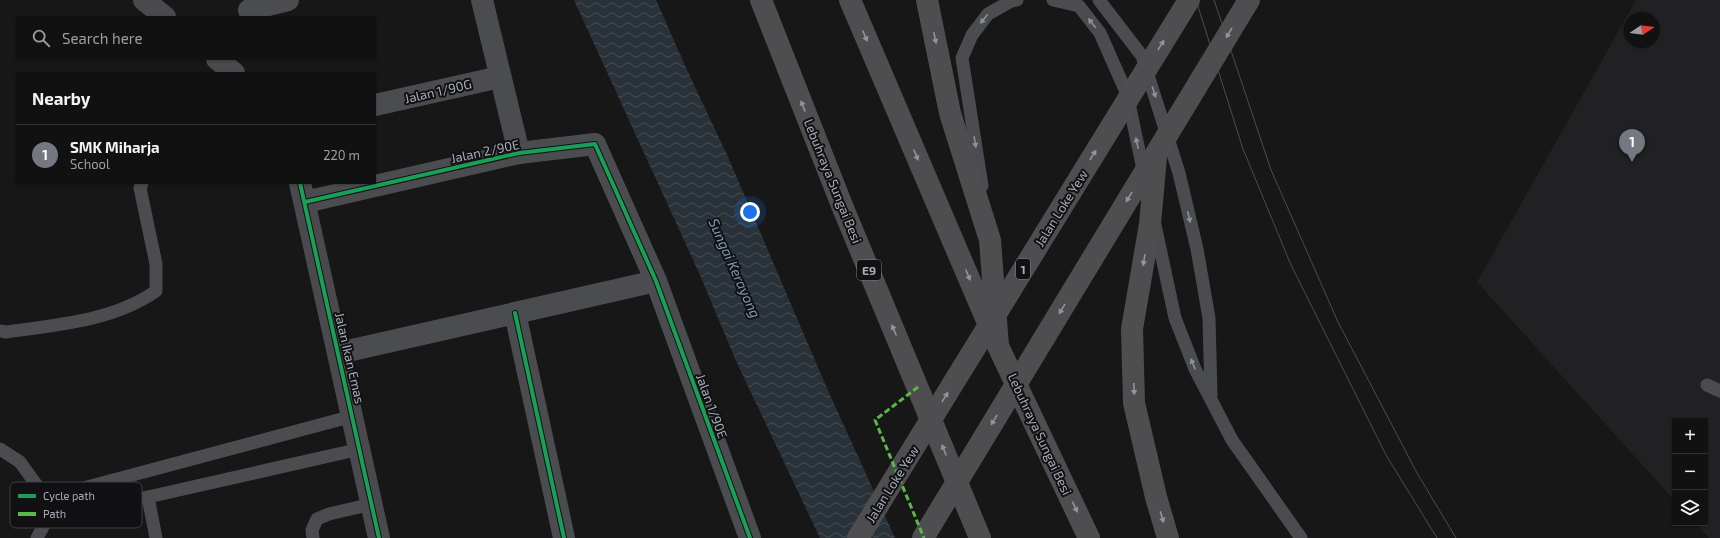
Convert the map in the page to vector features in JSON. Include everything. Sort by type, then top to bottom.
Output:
[{"type":"highway","name":"Lebuhraya Sungai Besi","points":[[761,0],[843,208],[980,538]]},
{"type":"highway","points":[[850,0],[998,346]]},
{"type":"highway","name":"Lebuhraya Sungai Besi","points":[[927,0],[950,113],[990,240],[998,346],[1089,538]]},
{"type":"highway","name":"Jalan Loke Yew","points":[[858,538],[1189,0]]},
{"type":"highway","points":[[922,538],[1249,0]]},
{"type":"highway","points":[[1157,152],[1150,224],[1132,329],[1134,403],[1156,497],[1168,538]]},
{"type":"street","points":[[144,0],[164,16]]},
{"type":"street","points":[[249,10],[288,0]]},
{"type":"street","points":[[482,0],[519,153]]},
{"type":"street","points":[[217,60],[233,72]]},
{"type":"street","name":"Jalan 1/90G","points":[[376,105],[500,77]]},
{"type":"street","name":"Jalan 2/90E","points":[[376,179],[519,153],[595,144],[656,281]]},
{"type":"street","name":"Jalan 2/90E","points":[[303,193],[352,184]]},
{"type":"street","name":"Jalan Ikan Emas","points":[[303,193],[379,538]]},
{"type":"street","points":[[339,353],[656,281]]},
{"type":"street","name":"Jalan 1/90E","points":[[656,281],[750,538]]},
{"type":"street","points":[[515,313],[564,538]]},
{"type":"lane","points":[[990,240],[962,58],[972,35],[988,14],[1012,1],[1017,0]]},
{"type":"lane","points":[[1054,0],[1079,6],[1100,34],[1127,94],[1175,318],[1196,369],[1232,440],[1301,538]]},
{"type":"lane","points":[[1099,0],[1142,56],[1179,172],[1209,318],[1211,398]]},
{"type":"lane","points":[[0,331],[6,332],[51,326],[117,311],[140,302],[156,291],[156,264],[140,188],[142,184]]},
{"type":"lane","points":[[1707,385],[1720,391]]},
{"type":"lane","points":[[106,482],[353,416]]},
{"type":"lane","points":[[0,449],[20,462],[34,482]]},
{"type":"lane","points":[[142,498],[360,449]]},
{"type":"lane","points":[[148,497],[156,538]]},
{"type":"lane","points":[[313,538],[312,530],[317,519],[329,514],[372,504]]},
{"type":"lane","points":[[37,538],[42,528]]},
{"type":"shaded area","points":[[1636,0],[1720,0],[1720,538],[1709,538],[1698,526],[1708,526],[1708,418],[1672,418],[1672,498],[1477,282],[1624,21],[1624,48],[1660,48],[1660,12],[1629,12]]},
{"type":"water","name":"Sungai Kerayong","points":[[574,0],[656,0],[728,157],[826,386],[895,538],[820,538],[736,361],[700,275]]},
{"type":"tram line","points":[[1196,0],[1243,149],[1291,265],[1386,455],[1437,538]]},
{"type":"tram line","points":[[1214,0],[1271,170],[1338,322],[1417,473],[1456,538]]},
{"type":"marked path","points":[[918,387],[875,420],[924,538]]},
{"type":"cycle path","points":[[305,202],[519,153],[595,144],[656,281],[750,538]]},
{"type":"cycle path","points":[[300,184],[379,538]]},
{"type":"cycle path","points":[[515,313],[564,538]]},
{"type":"place","name":"SMK Miharja","points":[[1632,162]]}]
